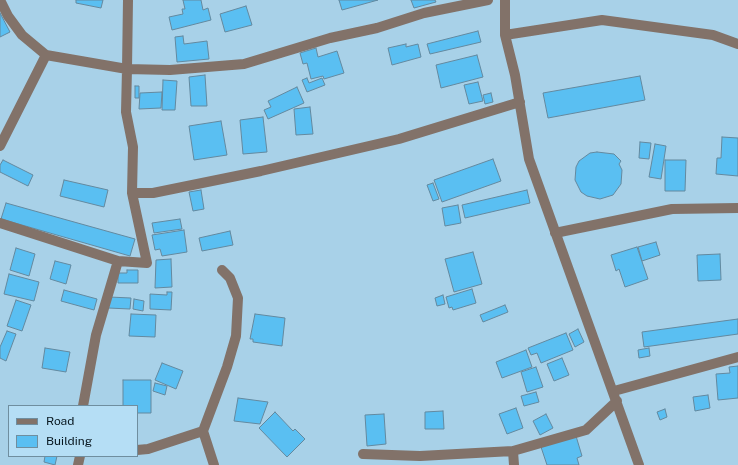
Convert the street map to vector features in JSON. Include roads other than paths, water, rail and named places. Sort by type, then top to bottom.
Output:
[{"type":"street","points":[[0,0],[8,16],[22,36],[46,55],[127,69],[170,70],[244,64],[330,38],[377,28],[424,13],[488,0]]},
{"type":"street","points":[[0,223],[118,262],[147,263],[132,193],[132,147],[126,112],[128,0]]},
{"type":"street","points":[[505,0],[505,35],[515,75],[529,159],[614,391],[639,465]]},
{"type":"street","points":[[505,35],[602,20],[713,34],[738,44]]},
{"type":"street","points":[[0,146],[46,55]]},
{"type":"street","points":[[132,193],[153,193],[261,171],[399,139],[520,102]]},
{"type":"street","points":[[555,233],[672,209],[738,208]]},
{"type":"street","points":[[83,405],[96,335],[118,262]]},
{"type":"street","points":[[214,465],[203,431],[227,367],[236,336],[238,298],[230,278],[222,270]]},
{"type":"street","points":[[614,391],[738,357]]},
{"type":"street","points":[[363,454],[420,456],[513,451],[586,430],[617,401]]},
{"type":"street","points":[[138,450],[148,450],[203,431]]},
{"type":"street","points":[[513,451],[514,465]]}]
